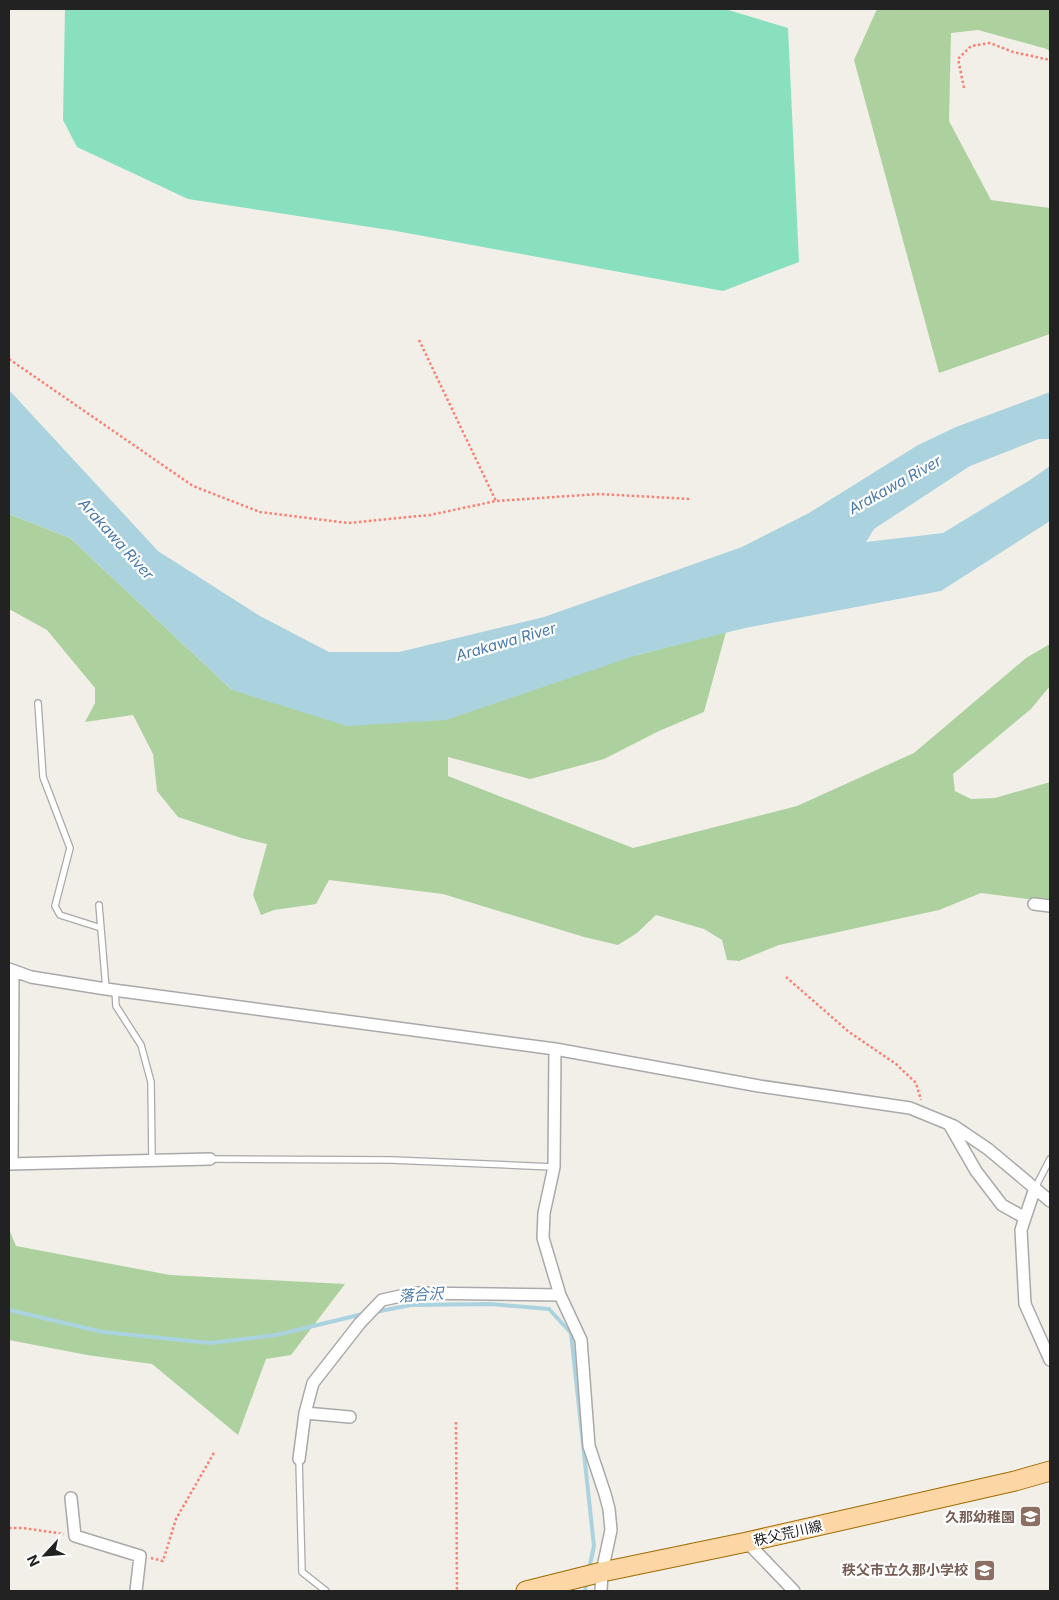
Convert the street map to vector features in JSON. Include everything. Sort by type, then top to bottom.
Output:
[{"type":"main road","name":"秩父荒川線","points":[[526,1591],[602,1572],[747,1542],[1006,1484],[1050,1471]]},
{"type":"street","points":[[1034,904],[1050,906]]},
{"type":"street","points":[[210,1159],[10,1164],[11,970],[30,977],[110,989],[555,1049],[759,1086],[910,1108],[949,1124],[988,1150],[1050,1201]]},
{"type":"street","points":[[555,1049],[554,1167],[544,1213],[543,1238],[560,1295],[581,1340],[590,1446],[609,1509],[611,1530],[602,1572],[601,1591]]},
{"type":"street","points":[[949,1124],[976,1171],[1002,1204],[1025,1218]]},
{"type":"street","points":[[1035,1188],[1022,1230],[1025,1304],[1050,1360]]},
{"type":"street","points":[[299,1460],[305,1413],[313,1383],[360,1323],[382,1300],[415,1293],[560,1295]]},
{"type":"street","points":[[305,1413],[350,1417]]},
{"type":"street","points":[[71,1498],[75,1536],[140,1556],[136,1591]]},
{"type":"street","points":[[747,1542],[794,1591]]},
{"type":"lane","points":[[38,703],[43,777],[70,848],[55,906],[60,915],[101,928]]},
{"type":"lane","points":[[99,905],[110,989],[116,1006],[141,1045],[151,1082],[152,1160]]},
{"type":"lane","points":[[210,1159],[392,1160],[554,1167]]},
{"type":"lane","points":[[1035,1188],[1050,1159]]},
{"type":"lane","points":[[299,1460],[302,1572],[326,1591]]},
{"type":"path","points":[[964,88],[958,58],[971,46],[990,43],[1013,52],[1050,60]]},
{"type":"path","points":[[419,340],[496,501]]},
{"type":"path","points":[[9,359],[193,486],[260,512],[348,523],[430,515],[496,501],[599,494],[691,499]]},
{"type":"path","points":[[786,977],[849,1032],[896,1064],[916,1082],[925,1114]]},
{"type":"path","points":[[456,1422],[456,1591]]},
{"type":"path","points":[[140,1556],[163,1561],[176,1519],[215,1451]]},
{"type":"path","points":[[9,1528],[23,1528],[75,1536]]},
{"type":"green space","points":[[65,9],[725,9],[788,28],[799,262],[723,291],[396,231],[188,199],[77,147],[63,120]]},
{"type":"green space","points":[[877,9],[1050,9],[1050,52],[1047,49],[978,30],[951,33],[949,121],[991,200],[1050,208],[1050,334],[939,373],[854,60]]},
{"type":"green space","points":[[9,514],[70,538],[232,690],[637,655],[726,632],[704,712],[659,731],[604,759],[530,779],[448,757],[448,776],[633,848],[797,806],[914,753],[1026,658],[1050,644],[1050,686],[1031,709],[953,774],[955,791],[971,799],[995,798],[1050,782],[1050,902],[981,893],[939,910],[779,945],[739,961],[727,960],[722,940],[704,929],[656,915],[637,933],[618,945],[584,937],[443,894],[329,880],[316,904],[274,910],[261,915],[253,895],[267,844],[241,838],[178,817],[157,791],[153,754],[133,715],[85,722],[95,703],[95,688],[47,630],[9,609]]},
{"type":"green space","points":[[9,1229],[16,1246],[170,1275],[345,1284],[291,1355],[266,1359],[238,1435],[152,1364],[87,1355],[9,1340]]},
{"type":"water","name":"Arakawa River","points":[[9,390],[158,551],[260,616],[329,652],[399,652],[544,617],[742,547],[809,513],[918,445],[956,427],[1050,392],[1050,439],[1039,439],[970,466],[874,529],[866,542],[943,533],[1050,466],[1050,521],[941,591],[745,628],[637,655],[446,720],[347,726],[232,690],[70,538],[9,514]]},
{"type":"waterway","name":"落合沢","points":[[375,1312],[411,1305],[491,1304],[549,1309],[571,1333],[594,1546],[589,1569]]},
{"type":"waterway","name":"落合沢","points":[[9,1310],[103,1332],[210,1343],[276,1335],[363,1314]]},
{"type":"waterway","name":"落合沢","points":[[585,1591],[587,1581]]},
{"type":"place","name":"久那幼稚園","points":[[1031,1517]]},
{"type":"place","name":"秩父市立久那小学校","points":[[984,1570]]}]
